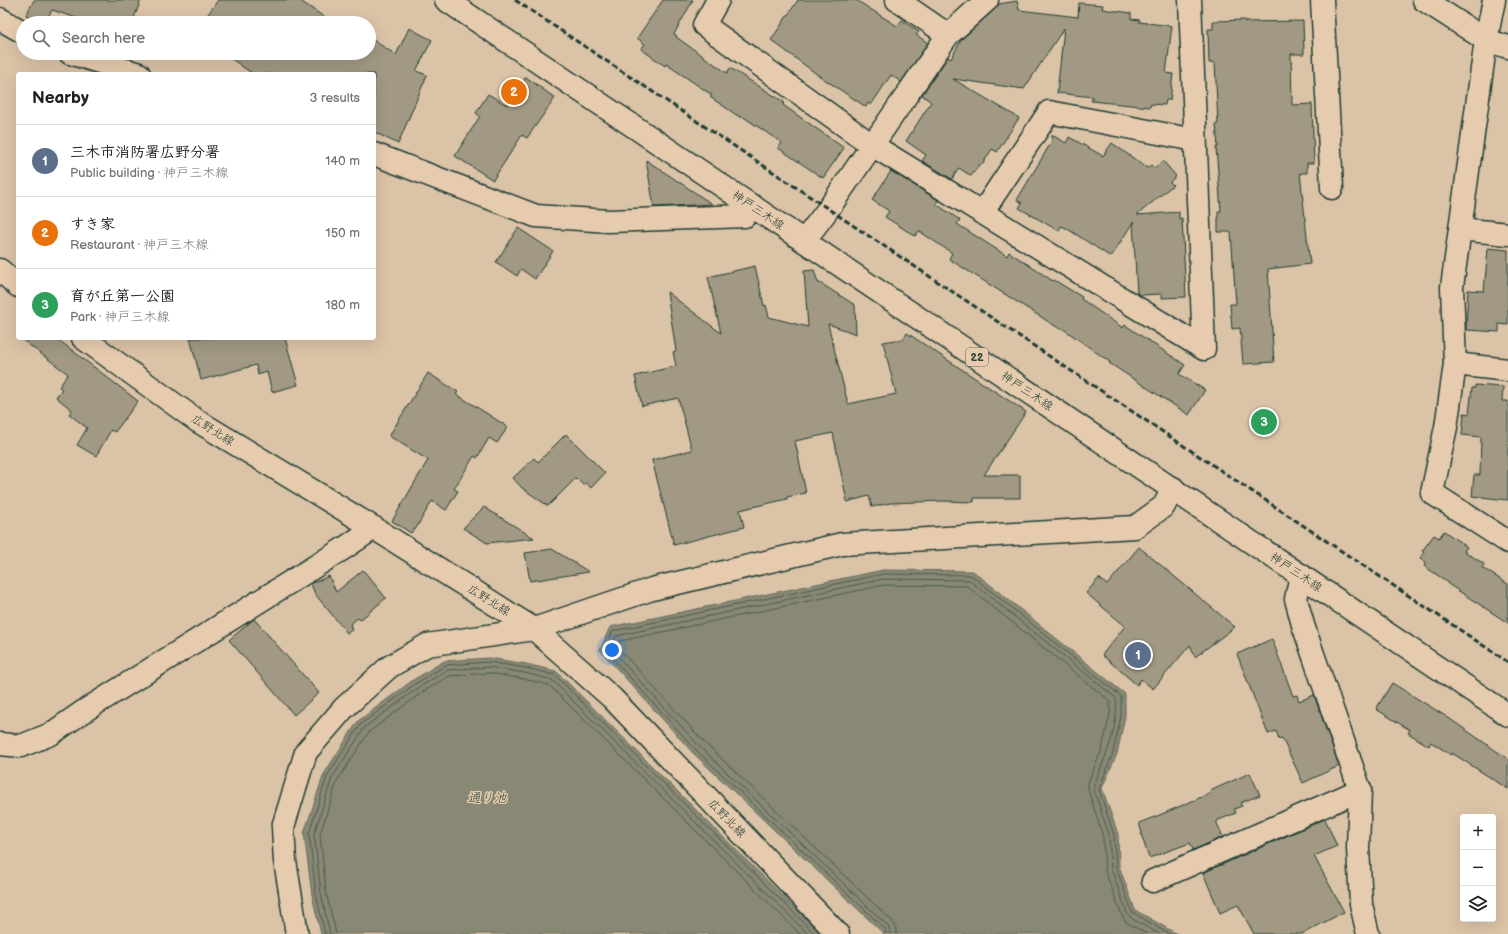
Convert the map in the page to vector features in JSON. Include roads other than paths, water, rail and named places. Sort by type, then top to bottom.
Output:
[{"type":"street","name":"神戸三木線","points":[[446,0],[1173,488],[1508,715]]},
{"type":"street","points":[[718,0],[704,25],[872,145],[1204,349],[1190,0]]},
{"type":"street","points":[[897,0],[948,35]]},
{"type":"street","points":[[804,241],[829,208],[948,35],[987,0]]},
{"type":"street","points":[[1322,0],[1332,188]]},
{"type":"street","points":[[1424,0],[1486,40],[1508,47]]},
{"type":"street","points":[[1494,0],[1486,40],[1452,287],[1455,364],[1446,428],[1432,493],[1508,542]]},
{"type":"street","points":[[0,19],[16,28]]},
{"type":"street","points":[[93,60],[132,72]]},
{"type":"street","points":[[982,213],[1049,112],[1195,140]]},
{"type":"street","points":[[376,155],[536,216],[609,221],[745,216],[753,206]]},
{"type":"street","points":[[1460,229],[1508,234]]},
{"type":"street","points":[[0,270],[16,284]]},
{"type":"street","name":"広野北線","points":[[86,340],[196,420],[374,528],[534,629],[612,698],[838,934]]},
{"type":"street","points":[[1455,364],[1508,370]]},
{"type":"street","points":[[297,934],[285,861],[283,827],[306,752],[344,708],[389,667],[427,645],[534,629],[652,588],[842,544],[1136,527],[1164,506],[1173,488]]},
{"type":"street","points":[[0,744],[21,746],[51,734],[84,711],[374,528]]},
{"type":"street","points":[[1301,575],[1296,599],[1303,625],[1360,790],[1358,848],[1361,904],[1368,934]]},
{"type":"street","points":[[1153,881],[1360,790]]},
{"type":"water","points":[[883,570],[973,571],[1125,694],[1125,716],[1117,754],[1102,788],[1118,834],[1119,866],[1135,910],[1177,934],[884,934],[693,753],[600,650],[610,627]]},
{"type":"water","name":"通り池","points":[[489,658],[556,671],[821,934],[321,934],[312,895],[304,833],[324,774],[358,721],[413,680],[444,661]]},
{"type":"railway","points":[[515,0],[1508,662]]},
{"type":"place","name":"すき家","points":[[514,92]]},
{"type":"place","name":"育が丘第一公園","points":[[1264,422]]},
{"type":"place","name":"三木市消防署広野分署","points":[[1138,655]]}]
